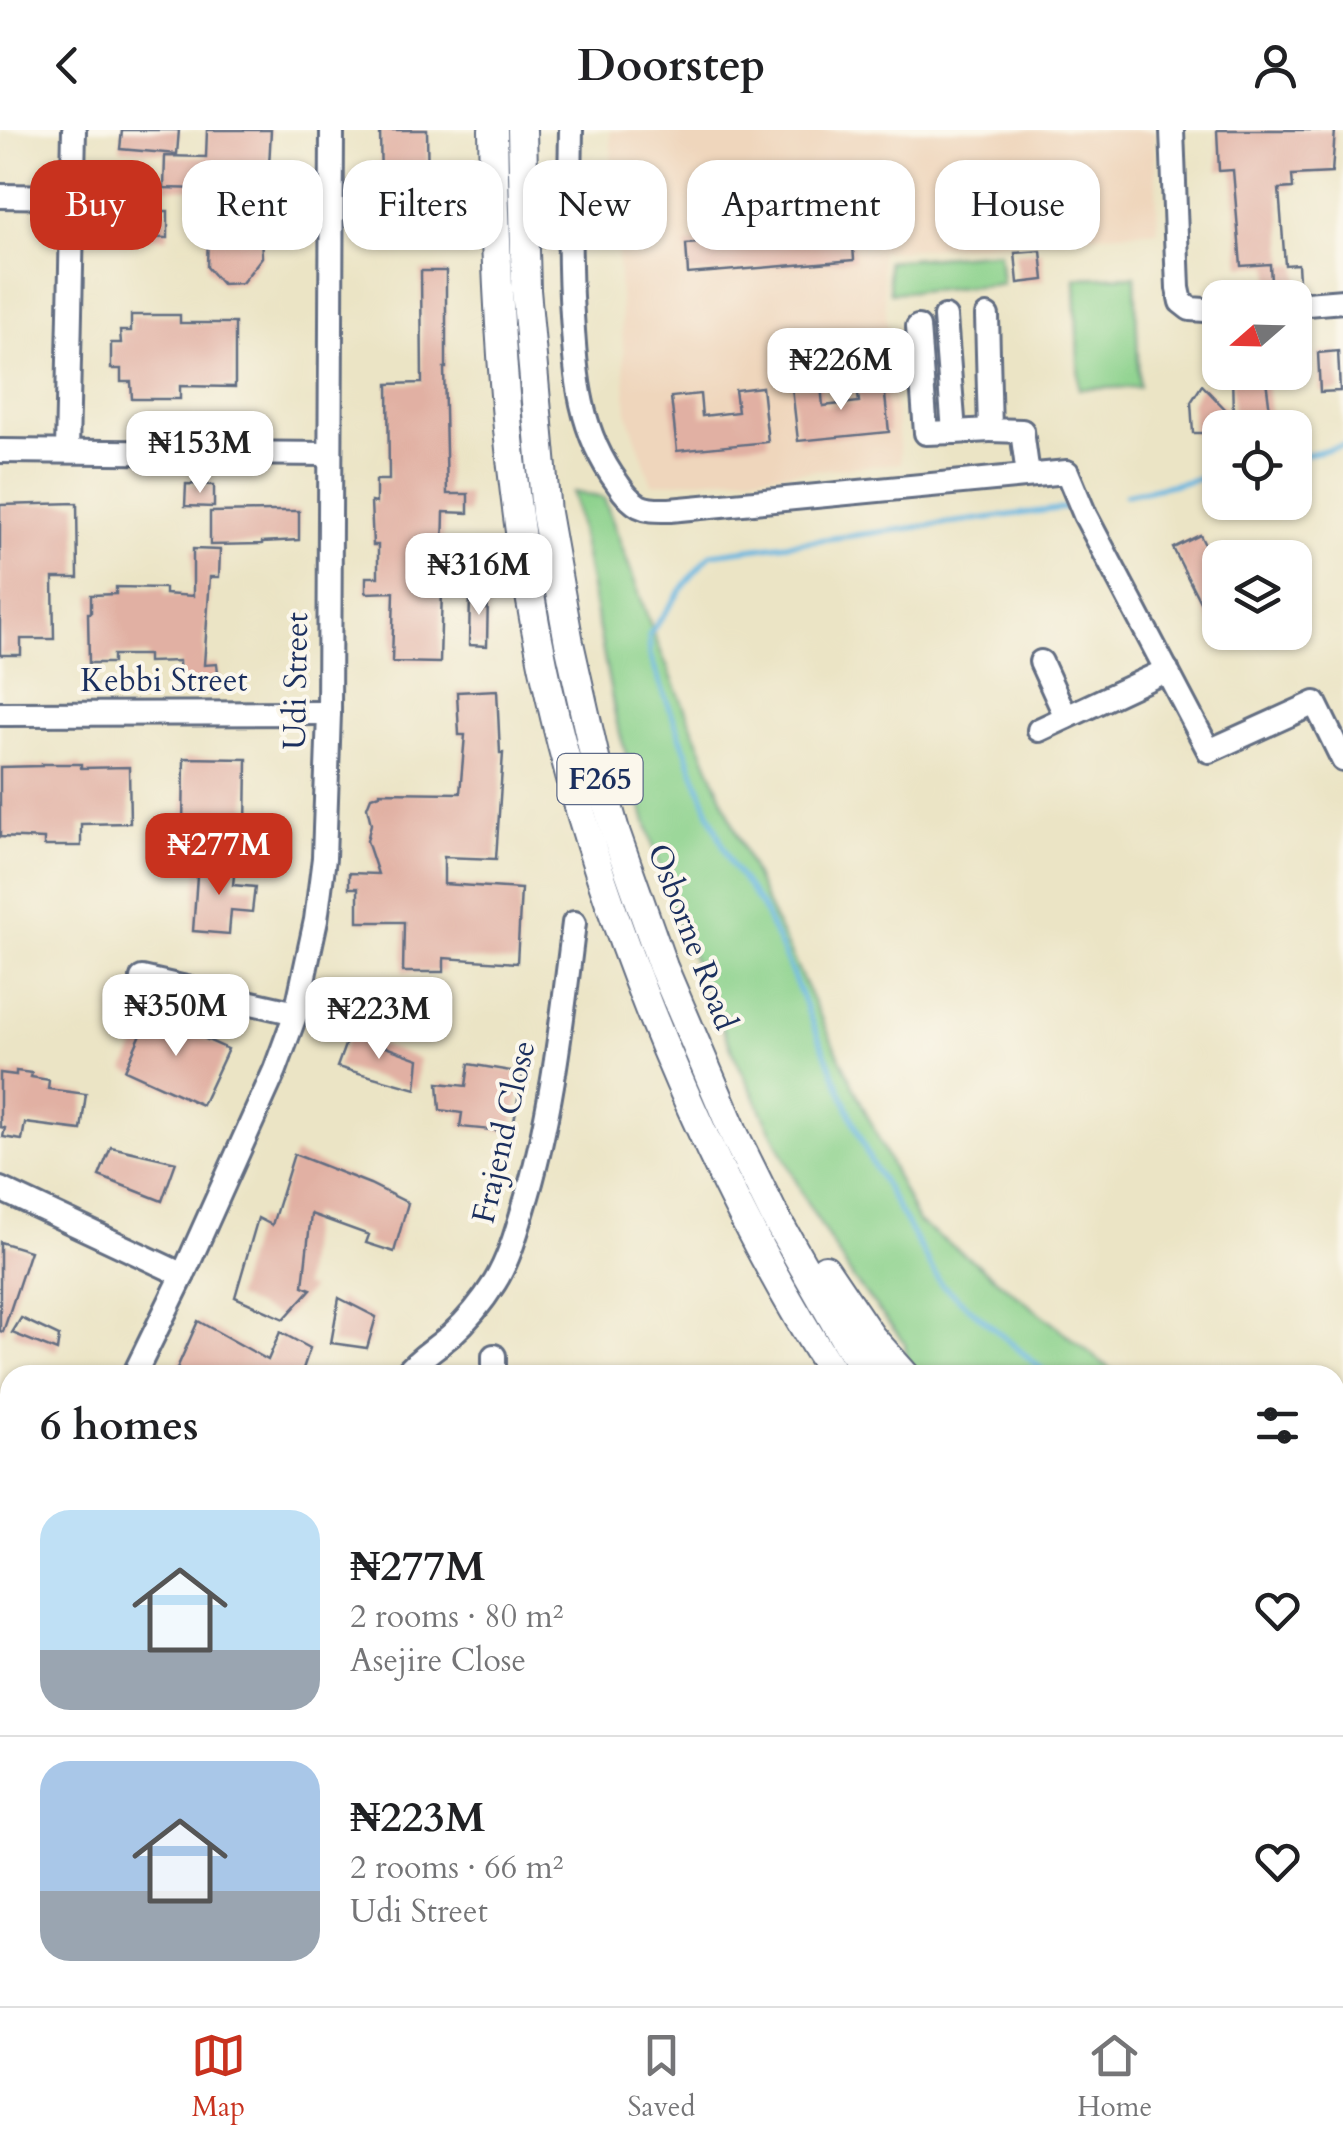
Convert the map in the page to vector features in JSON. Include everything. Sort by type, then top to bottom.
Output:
[{"type":"main road","name":"Osborne Road","points":[[493,130],[494,208],[511,458],[542,660],[562,748],[605,892],[671,1062],[737,1204],[828,1365]]},
{"type":"main road","name":"Osborne Road","points":[[522,130],[526,290],[546,513],[569,644],[598,772],[663,967],[735,1136],[774,1215],[863,1365]]},
{"type":"main road","points":[[774,1215],[818,1258],[872,1337],[897,1365]]},
{"type":"street","points":[[74,130],[74,160]]},
{"type":"street","name":"Udi Street","points":[[139,1365],[275,1070],[296,1013],[316,920],[324,858],[329,713],[332,130]]},
{"type":"street","points":[[571,130],[569,265],[576,383],[592,438],[610,473],[638,506],[670,510],[1067,472],[1210,751],[1315,703],[1343,760]]},
{"type":"street","points":[[1172,130],[1178,288],[1181,302],[1190,309],[1202,310]]},
{"type":"street","points":[[0,196],[30,196]]},
{"type":"street","points":[[67,451],[72,250]]},
{"type":"street","points":[[1312,304],[1343,301]]},
{"type":"street","points":[[987,316],[990,430]]},
{"type":"street","points":[[945,317],[954,432]]},
{"type":"street","points":[[918,327],[926,433],[1022,431],[1028,476]]},
{"type":"street","points":[[0,451],[330,454]]},
{"type":"street","points":[[1041,662],[1066,717]]},
{"type":"street","points":[[1039,730],[1167,670]]},
{"type":"street","name":"Kebbi Street","points":[[0,714],[329,713]]},
{"type":"street","name":"Frajend Close","points":[[413,1365],[452,1334],[481,1303],[498,1278],[517,1229],[535,1171],[556,1060],[574,923]]},
{"type":"street","points":[[142,978],[296,1013]]},
{"type":"street","points":[[0,1190],[183,1275]]},
{"type":"shaded area","points":[[610,130],[1154,130],[1158,230],[1100,235],[1100,160],[935,160],[935,248],[915,249],[915,160],[687,160],[687,250],[905,250],[880,252],[901,463],[652,484],[627,412],[617,250],[667,250],[667,160],[612,160]]},
{"type":"green space","points":[[999,252],[1002,284],[890,293],[887,261]]},
{"type":"green space","points":[[1135,276],[1139,387],[1079,389],[1075,278]]},
{"type":"green space","points":[[573,492],[604,498],[656,640],[765,900],[918,1222],[1105,1365],[907,1365],[905,1343],[854,1280],[806,1201],[735,1057],[672,910],[616,720]]},
{"type":"building","points":[[122,130],[179,130],[177,154],[120,149]]},
{"type":"building","points":[[207,130],[271,130],[269,160],[182,160],[182,188],[164,188],[165,156],[206,157]]},
{"type":"building","points":[[380,130],[427,130],[428,160],[381,160]]},
{"type":"building","points":[[1217,130],[1335,130],[1332,173],[1292,175],[1293,188],[1279,189],[1285,265],[1298,264],[1299,280],[1271,280],[1270,264],[1241,266],[1233,170],[1219,171]]},
{"type":"building","points":[[162,211],[168,211],[168,238],[162,238]]},
{"type":"building","points":[[686,244],[687,250],[853,250],[854,260],[688,274]]},
{"type":"building","points":[[208,250],[262,250],[262,257],[242,283],[222,284],[207,267]]},
{"type":"building","points":[[1041,251],[1044,280],[1018,283],[1015,253]]},
{"type":"building","points":[[421,271],[446,271],[447,494],[468,494],[468,513],[444,512],[440,663],[392,662],[394,592],[366,593],[366,577],[378,577],[371,502],[376,503],[376,480],[389,480],[388,384],[422,383]]},
{"type":"building","points":[[131,315],[180,315],[180,323],[235,323],[235,387],[180,386],[180,399],[132,399],[131,382],[121,382],[121,369],[111,369],[111,343],[121,343],[120,331],[131,331]]},
{"type":"building","points":[[1338,351],[1340,391],[1320,392],[1318,353]]},
{"type":"building","points":[[883,378],[889,432],[798,441],[792,388],[821,385],[823,406],[859,402],[856,380]]},
{"type":"building","points":[[1202,385],[1202,390],[1207,390],[1226,410],[1202,410],[1202,433],[1193,433],[1191,402]]},
{"type":"building","points":[[762,387],[768,442],[677,451],[671,397],[700,394],[702,416],[738,412],[735,390]]},
{"type":"building","points":[[1232,390],[1267,390],[1270,410],[1233,410]]},
{"type":"building","points":[[186,484],[214,485],[214,507],[185,506]]},
{"type":"building","points":[[77,503],[78,578],[53,578],[54,639],[21,639],[21,655],[0,655],[0,505]]},
{"type":"building","points":[[299,511],[299,540],[210,545],[210,512]]},
{"type":"building","points":[[1200,535],[1202,540],[1202,606],[1173,548]]},
{"type":"building","points":[[193,549],[220,550],[219,577],[210,577],[204,665],[217,664],[219,680],[180,683],[179,661],[148,662],[148,655],[113,655],[113,663],[89,663],[91,595],[116,594],[116,587],[165,588],[165,594],[193,596]]},
{"type":"building","points":[[470,591],[488,591],[487,646],[469,645]]},
{"type":"building","points":[[497,690],[503,753],[496,859],[444,857],[444,884],[521,889],[517,963],[444,958],[444,972],[403,972],[404,922],[358,922],[358,888],[349,888],[349,873],[378,874],[367,841],[371,824],[367,807],[371,797],[380,792],[460,793],[465,735],[459,735],[457,692]]},
{"type":"building","points":[[184,758],[247,759],[246,830],[183,829]]},
{"type":"building","points":[[0,767],[129,767],[130,823],[81,824],[81,846],[44,846],[44,839],[0,837]]},
{"type":"building","points":[[198,863],[235,866],[233,885],[255,887],[252,912],[231,910],[229,934],[193,931]]},
{"type":"building","points":[[150,1014],[228,1049],[202,1105],[125,1070]]},
{"type":"building","points":[[349,1034],[419,1059],[416,1089],[337,1067]]},
{"type":"building","points":[[469,1064],[523,1073],[512,1132],[460,1127],[462,1113],[440,1110],[438,1083],[466,1086]]},
{"type":"building","points":[[16,1071],[49,1080],[48,1089],[86,1094],[81,1130],[25,1123],[22,1140],[3,1137],[0,1073],[16,1075]]},
{"type":"building","points":[[111,1147],[176,1162],[162,1201],[99,1176]]},
{"type":"building","points":[[294,1154],[408,1203],[394,1252],[366,1243],[369,1235],[311,1214],[303,1286],[311,1289],[284,1319],[235,1297],[258,1218],[272,1225]]},
{"type":"building","points":[[0,1242],[30,1251],[3,1332],[0,1331]]},
{"type":"building","points":[[339,1298],[376,1317],[367,1348],[331,1343]]},
{"type":"building","points":[[21,1318],[59,1336],[57,1351],[12,1333]]},
{"type":"building","points":[[198,1321],[268,1360],[280,1332],[310,1348],[304,1365],[178,1365]]},
{"type":"waterway","points":[[1312,453],[1343,446]]},
{"type":"waterway","points":[[1126,495],[1202,478]]},
{"type":"waterway","points":[[1037,1365],[940,1283],[868,1156],[762,907],[731,864],[710,815],[650,656],[649,635],[711,554],[1065,508]]}]
